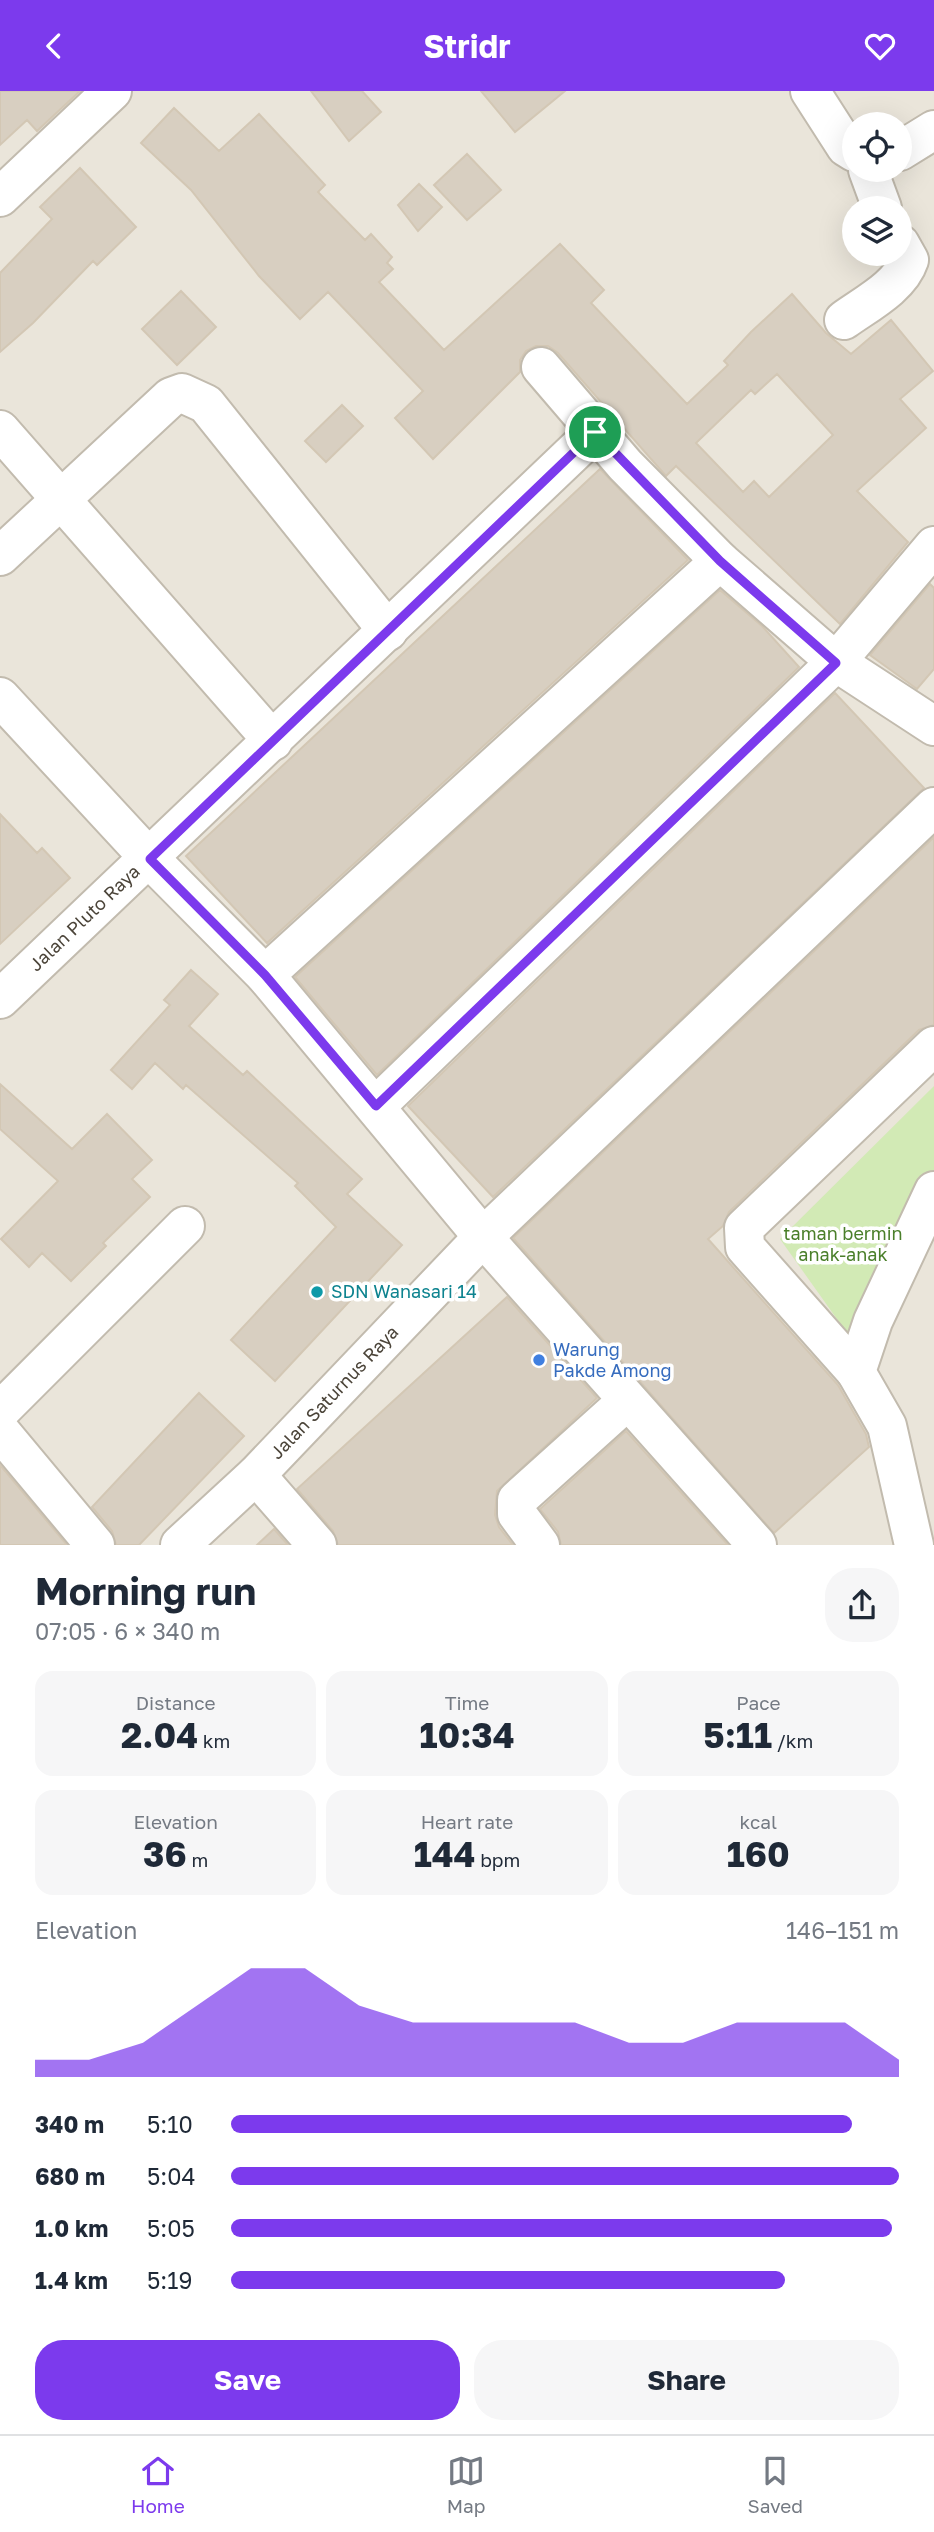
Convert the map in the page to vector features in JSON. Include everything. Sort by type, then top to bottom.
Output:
[{"type":"street","points":[[0,197],[112,91]]},
{"type":"street","points":[[810,91],[842,141]]},
{"type":"street","points":[[844,320],[897,281],[907,266]]},
{"type":"street","points":[[541,367],[595,432],[720,561],[836,663],[934,726]]},
{"type":"street","points":[[0,556],[171,397],[182,393],[194,396],[206,404],[388,631]]},
{"type":"street","points":[[0,430],[273,741]]},
{"type":"street","name":"Jalan Pluto Raya","points":[[0,999],[150,859],[595,432]]},
{"type":"street","points":[[376,1106],[836,663],[934,547]]},
{"type":"street","points":[[265,975],[720,561]]},
{"type":"street","points":[[0,697],[150,859],[265,975],[483,1237],[757,1545]]},
{"type":"street","name":"Jalan Saturnus Raya","points":[[180,1545],[256,1475],[483,1237],[934,807]]},
{"type":"street","points":[[920,1531],[887,1426],[856,1372],[745,1247],[744,1229],[934,1046]]},
{"type":"street","points":[[856,1372],[873,1321],[934,1191]]},
{"type":"street","points":[[0,1411],[185,1226]]},
{"type":"street","points":[[540,1545],[517,1514],[517,1500],[627,1401]]},
{"type":"street","points":[[0,1431],[95,1545]]},
{"type":"street","points":[[256,1475],[317,1545]]},
{"type":"shaded area","points":[[0,91],[934,91],[934,1545],[0,1545]]},
{"type":"green space","name":"taman bermin anak-anak","points":[[934,1086],[934,1173],[849,1336],[780,1239]]},
{"type":"building","points":[[0,91],[80,91],[37,131],[27,120],[0,145]]},
{"type":"building","points":[[311,91],[362,91],[381,112],[349,141]]},
{"type":"building","points":[[481,91],[565,91],[515,132]]},
{"type":"building","points":[[174,108],[219,151],[259,114],[325,185],[318,192],[365,240],[371,234],[392,257],[387,263],[393,269],[379,282],[444,350],[560,244],[604,290],[591,303],[687,404],[728,365],[724,361],[751,332],[792,294],[826,333],[851,354],[891,320],[933,371],[900,399],[926,428],[857,491],[908,542],[840,624],[676,466],[666,476],[558,353],[548,346],[536,346],[526,351],[520,360],[520,372],[433,459],[395,418],[423,391],[328,292],[300,319],[259,276],[191,190],[141,143]],"holes":[[[777,374],[833,435],[769,497],[754,481],[743,492],[696,443],[751,390],[755,394]]]},
{"type":"building","points":[[467,154],[501,190],[467,220],[434,185]]},
{"type":"building","points":[[80,168],[136,227],[97,265],[93,261],[33,323],[0,352],[0,273],[52,219],[40,207]]},
{"type":"building","points":[[419,184],[442,207],[418,231],[398,205]]},
{"type":"building","points":[[181,291],[216,327],[177,365],[142,329]]},
{"type":"building","points":[[342,405],[363,426],[326,462],[305,441]]},
{"type":"building","points":[[600,469],[688,560],[267,943],[186,856]]},
{"type":"building","points":[[930,584],[934,588],[934,669],[917,689],[870,655]]},
{"type":"building","points":[[720,590],[762,626],[799,667],[377,1075],[295,977]]},
{"type":"building","points":[[835,693],[924,788],[493,1197],[408,1106]]},
{"type":"building","points":[[0,814],[37,853],[42,848],[70,878],[0,944]]},
{"type":"building","points":[[934,837],[934,1025],[919,1030],[729,1212],[723,1226],[708,1239],[838,1385],[866,1434],[869,1447],[774,1533],[513,1238]]},
{"type":"building","points":[[191,970],[218,994],[189,1026],[243,1075],[247,1071],[362,1179],[347,1194],[402,1245],[275,1381],[231,1340],[336,1227],[295,1186],[298,1183],[186,1085],[183,1089],[155,1063],[132,1089],[111,1070],[170,1005],[164,1000]]},
{"type":"building","points":[[0,1084],[72,1149],[107,1114],[152,1160],[132,1179],[150,1197],[103,1243],[106,1246],[71,1281],[42,1253],[29,1267],[1,1239],[58,1181],[0,1129]]},
{"type":"building","points":[[507,1297],[597,1398],[497,1491],[495,1515],[499,1527],[513,1545],[338,1545],[333,1531],[297,1489]]},
{"type":"building","points":[[199,1393],[244,1436],[139,1545],[116,1545],[112,1531],[92,1507]]},
{"type":"building","points":[[626,1431],[728,1545],[561,1545],[558,1532],[540,1509]]},
{"type":"building","points":[[0,1465],[67,1545],[0,1545]]},
{"type":"building","points":[[274,1529],[288,1545],[257,1545]]},
{"type":"place","name":"SDN Wanasari 14","points":[[317,1292]]},
{"type":"place","name":"Warung Pakde Among","points":[[539,1360]]},
{"type":"route","points":[[595,432],[720,561],[836,663],[376,1106],[265,975],[150,859],[595,432]]}]
